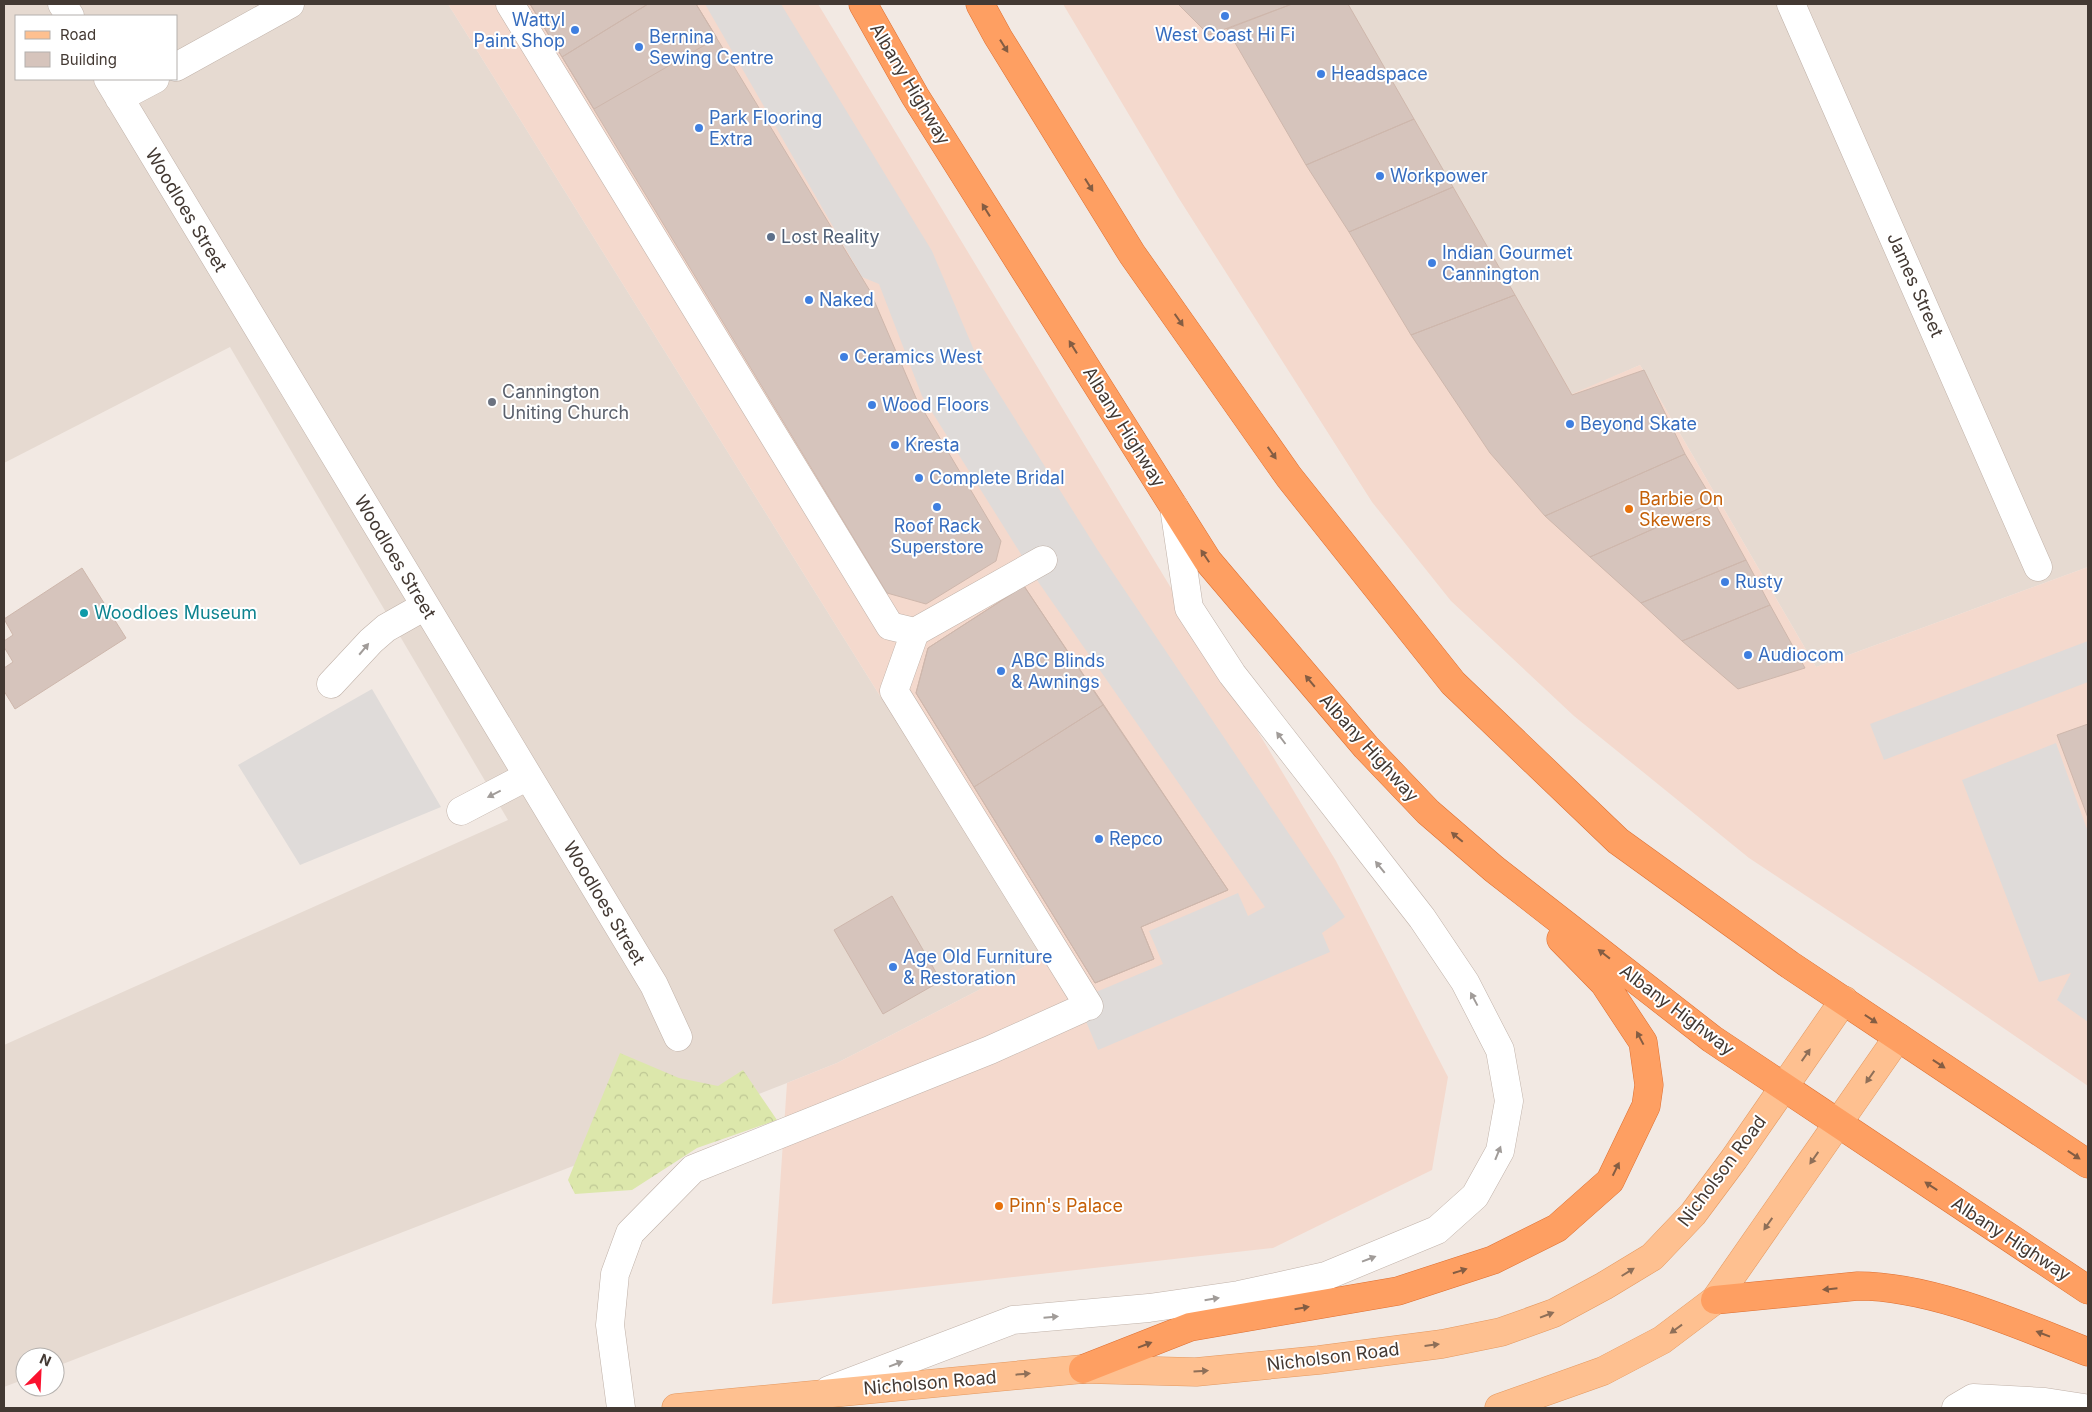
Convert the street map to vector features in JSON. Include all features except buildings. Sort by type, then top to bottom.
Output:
[{"type":"highway","name":"Albany Highway","points":[[863,4],[915,96],[1208,561],[1366,747],[1428,812],[1494,869],[1712,1039],[2088,1290]]},
{"type":"highway","points":[[980,4],[998,37],[1132,254],[1289,477],[1453,683],[1618,841],[1790,965],[2088,1164]]},
{"type":"highway","points":[[1083,1369],[1190,1328],[1398,1291],[1493,1260],[1557,1228],[1610,1181],[1646,1106],[1649,1085],[1643,1042],[1604,983],[1494,869]]},
{"type":"highway","points":[[1715,1300],[1858,1286],[1879,1286],[1927,1296],[2003,1319],[2088,1352]]},
{"type":"main road","name":"Nicholson Road","points":[[676,1408],[1083,1369],[1196,1372],[1320,1360],[1442,1344],[1501,1332],[1554,1313],[1652,1257],[1693,1214],[1844,1000]]},
{"type":"main road","points":[[1499,1408],[1603,1371],[1662,1340],[1715,1300],[1898,1037]]},
{"type":"street","points":[[62,4],[69,15]]},
{"type":"street","points":[[178,66],[290,4]]},
{"type":"street","points":[[510,4],[890,626],[915,632]]},
{"type":"street","name":"James Street","points":[[1791,4],[2038,567]]},
{"type":"street","points":[[114,88],[150,80]]},
{"type":"street","name":"Woodloes Street","points":[[114,88],[654,985],[678,1037]]},
{"type":"street","points":[[818,1394],[1013,1320],[1149,1308],[1239,1295],[1326,1276],[1438,1230],[1475,1196],[1500,1151],[1509,1101],[1500,1050],[1465,982],[1422,918],[1232,674],[1189,608],[1174,507]]},
{"type":"street","points":[[621,1408],[610,1324],[615,1274],[630,1234],[693,1169],[990,1050],[1085,1007],[894,691],[915,632],[1043,560]]},
{"type":"street","points":[[331,684],[371,640],[386,628],[425,606]]},
{"type":"street","points":[[461,811],[528,776]]},
{"type":"street","points":[[1964,1403],[2045,1402],[2084,1408]]},
{"type":"shaded area","points":[[4,4],[448,4],[1043,957],[837,1063],[65,1363],[65,1347],[15,1347],[15,1383],[4,1387],[4,1045],[508,820],[230,347],[4,463]]},
{"type":"shaded area","points":[[448,4],[818,4],[1336,861],[1448,1077],[1432,1170],[1273,1248],[772,1304],[787,1083],[837,1063],[1043,957]]},
{"type":"shaded area","points":[[705,4],[781,4],[932,251],[979,362],[1097,549],[1345,917],[1322,933],[1330,952],[1098,1050],[1077,1000],[1163,964],[1149,931],[1238,893],[1248,916],[1265,907],[1039,583],[922,396],[879,284],[862,277]]},
{"type":"shaded area","points":[[1063,4],[1348,4],[1572,394],[1640,365],[1816,667],[2088,567],[2088,1086],[1926,975],[1749,858],[1574,716],[1451,601],[1372,502],[1178,197]]},
{"type":"shaded area","points":[[1348,4],[2088,4],[2088,567],[1816,667],[1640,365],[1572,395]]},
{"type":"shaded area","points":[[2088,641],[2088,682],[1884,760],[1870,724]]},
{"type":"shaded area","points":[[372,689],[441,807],[300,865],[238,765]]},
{"type":"shaded area","points":[[2056,743],[2088,832],[2088,1022],[2057,1000],[2071,973],[2039,982],[1962,780]]},
{"type":"green space","points":[[620,1053],[679,1078],[718,1086],[743,1070],[777,1120],[697,1148],[632,1190],[575,1194],[568,1180]]},
{"type":"place","name":"West Coast Hi Fi","points":[[1225,16]]},
{"type":"place","name":"Wattyl Paint Shop","points":[[575,30]]},
{"type":"place","name":"Bernina Sewing Centre","points":[[639,47]]},
{"type":"place","name":"Headspace","points":[[1321,74]]},
{"type":"place","name":"Park Flooring Extra","points":[[699,128]]},
{"type":"place","name":"Workpower","points":[[1380,176]]},
{"type":"place","name":"Lost Reality","points":[[771,237]]},
{"type":"place","name":"Indian Gourmet Cannington","points":[[1432,263]]},
{"type":"place","name":"Naked","points":[[809,300]]},
{"type":"place","name":"Ceramics West","points":[[844,357]]},
{"type":"place","name":"Cannington Uniting Church","points":[[492,402]]},
{"type":"place","name":"Wood Floors","points":[[872,405]]},
{"type":"place","name":"Beyond Skate","points":[[1570,424]]},
{"type":"place","name":"Kresta","points":[[895,445]]},
{"type":"place","name":"Complete Bridal","points":[[919,478]]},
{"type":"place","name":"Roof Rack Superstore","points":[[937,507]]},
{"type":"place","name":"Barbie On Skewers","points":[[1629,509]]},
{"type":"place","name":"Rusty","points":[[1725,582]]},
{"type":"place","name":"Woodloes Museum","points":[[84,613]]},
{"type":"place","name":"Audiocom","points":[[1748,655]]},
{"type":"place","name":"ABC Blinds & Awnings","points":[[1001,671]]},
{"type":"place","name":"Repco","points":[[1099,839]]},
{"type":"place","name":"Age Old Furniture & Restoration","points":[[893,967]]},
{"type":"place","name":"Pinn's Palace","points":[[999,1206]]}]
